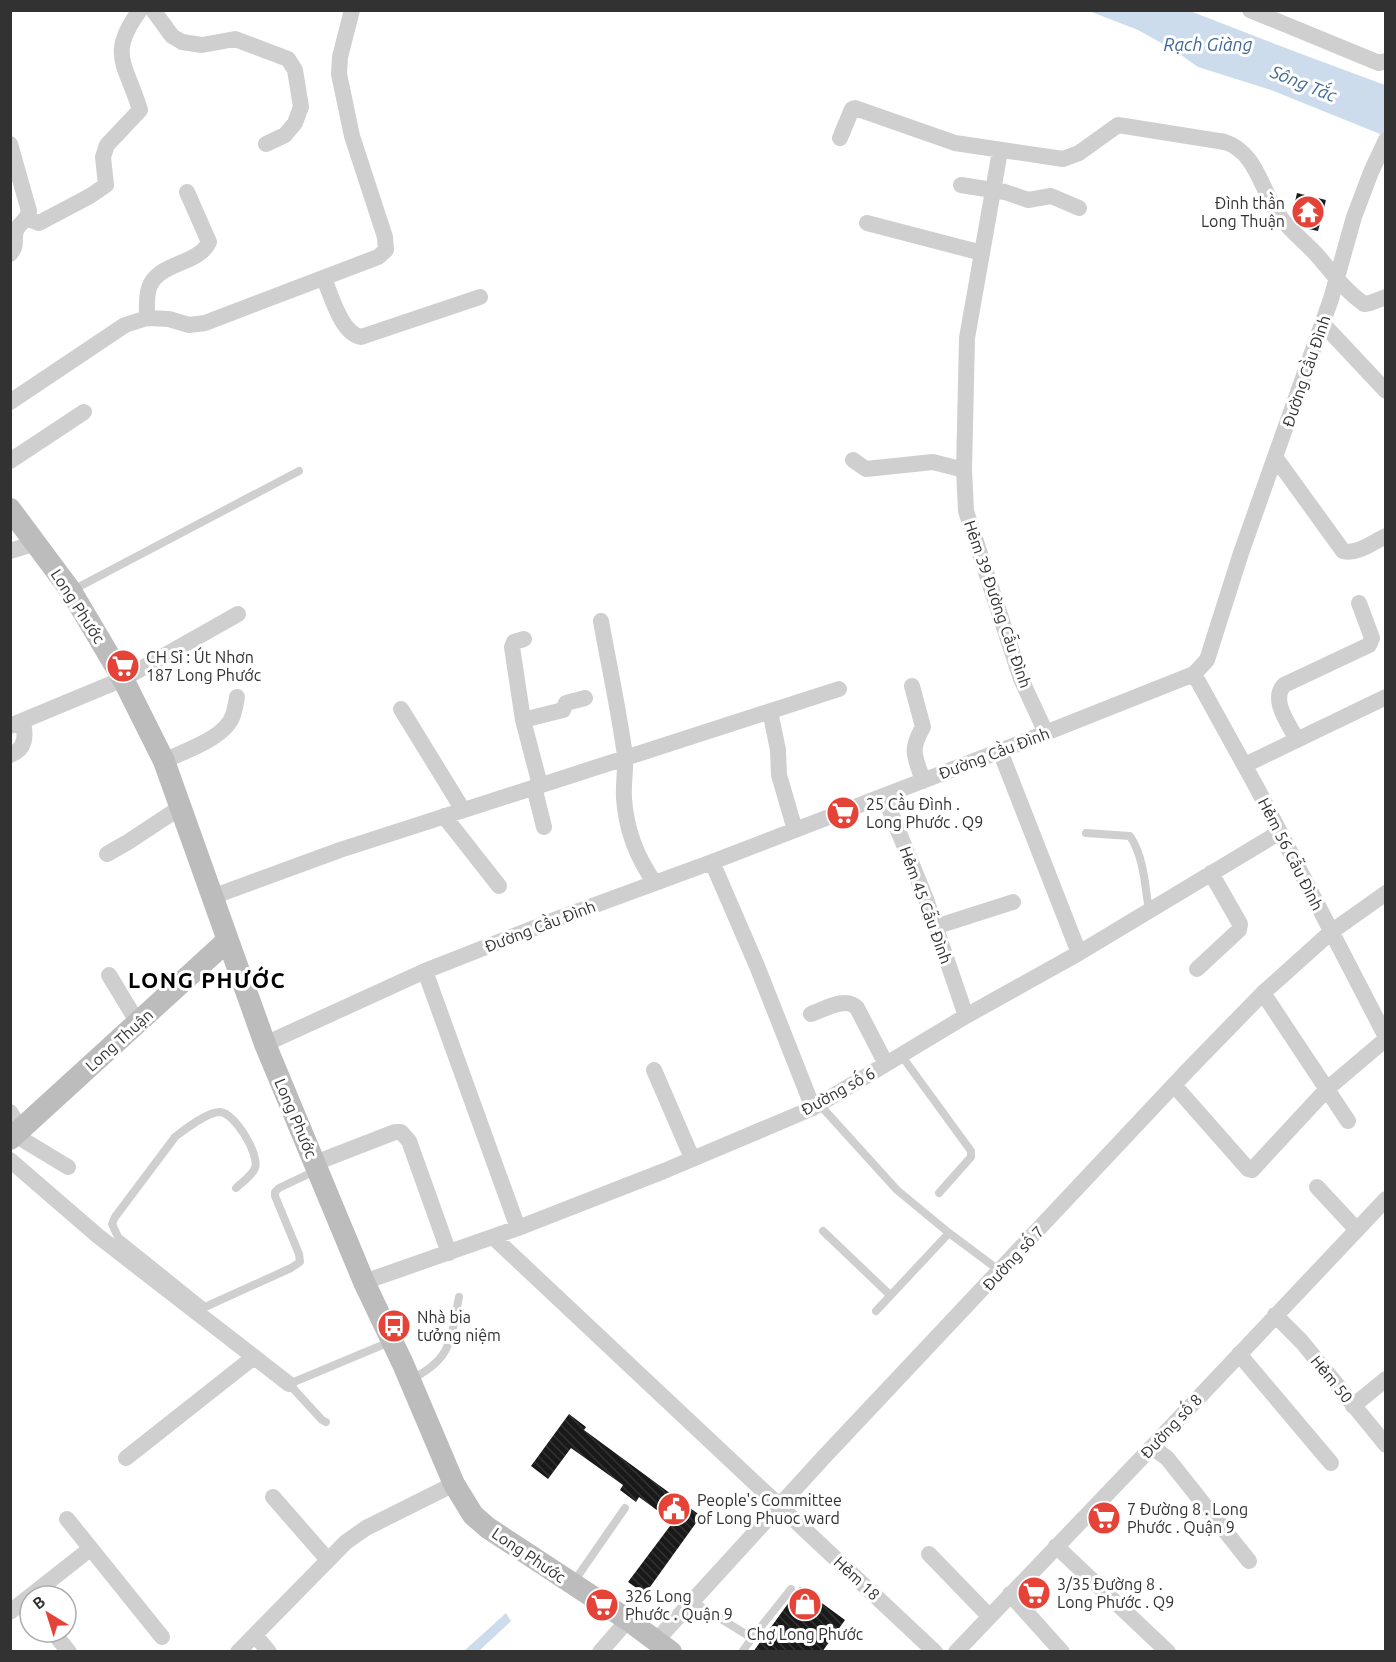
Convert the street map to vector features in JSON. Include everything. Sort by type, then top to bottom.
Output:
[{"type":"street","points":[[28,219],[39,223],[106,185],[103,157],[107,145],[140,110],[120,55],[122,40],[140,10]]},
{"type":"street","points":[[153,10],[172,36],[182,42],[202,45],[235,39],[288,59],[295,70],[301,106],[295,123],[285,135],[266,144]]},
{"type":"street","points":[[10,402],[125,325],[147,318],[169,319],[189,325],[205,323],[324,279],[378,257],[386,250],[387,244],[352,136],[339,74],[340,57],[352,10]]},
{"type":"street","points":[[1250,10],[1379,63],[1386,61]]},
{"type":"street","points":[[840,138],[852,109],[858,108],[950,142],[1063,159],[1079,153],[1118,125],[1232,144],[1247,155],[1278,214],[1317,255],[1337,281],[1364,304],[1386,297]]},
{"type":"street","name":"Đường Cầu Đình","points":[[265,1044],[425,971],[923,781],[1194,674],[1207,660],[1241,553],[1323,324],[1354,217],[1386,140]]},
{"type":"street","points":[[10,144],[29,211],[28,219],[17,228],[15,233],[17,243],[10,254]]},
{"type":"street","name":"Hẻm 39 Đường Cẫu Đình","points":[[1000,151],[966,352],[964,470],[966,511],[1021,679],[1046,733]]},
{"type":"street","points":[[961,185],[993,190],[1028,200],[1051,196],[1079,208]]},
{"type":"street","points":[[147,318],[149,287],[157,277],[203,251],[209,242],[187,192]]},
{"type":"street","points":[[867,223],[982,253]]},
{"type":"street","points":[[324,279],[346,328],[355,336],[361,337],[480,297]]},
{"type":"street","points":[[1323,324],[1386,391]]},
{"type":"street","points":[[10,461],[84,412]]},
{"type":"street","points":[[1275,457],[1343,551],[1349,553],[1356,551],[1386,536]]},
{"type":"street","points":[[853,460],[866,470],[933,462],[964,470]]},
{"type":"street","name":"Long Phước","points":[[10,509],[71,591],[123,679],[164,761],[265,1044],[364,1282],[410,1380],[454,1485],[473,1515],[488,1528],[664,1646]]},
{"type":"street","points":[[10,551],[36,543]]},
{"type":"street","points":[[1296,740],[1279,703],[1277,695],[1279,690],[1284,685],[1368,645],[1372,638],[1359,603]]},
{"type":"street","points":[[10,755],[15,754],[23,745],[26,736],[17,724],[123,679],[238,614]]},
{"type":"street","points":[[601,621],[625,758],[624,798],[629,826],[637,854],[656,883]]},
{"type":"street","points":[[524,639],[514,642],[512,647],[523,720],[544,827]]},
{"type":"street","name":"Hẻm 56 Cẫu Đình","points":[[1194,674],[1280,831],[1386,1038]]},
{"type":"street","points":[[912,686],[923,727],[914,743],[914,752],[923,781]]},
{"type":"street","points":[[212,897],[340,850],[839,689]]},
{"type":"street","points":[[164,761],[219,733],[233,717],[237,697]]},
{"type":"street","points":[[1245,765],[1386,697]]},
{"type":"street","points":[[523,720],[563,710],[566,703],[585,698]]},
{"type":"street","points":[[400,709],[463,810]]},
{"type":"street","points":[[770,711],[778,750],[779,776],[795,830]]},
{"type":"street","points":[[1000,751],[1078,953]]},
{"type":"street","name":"Hẻm 45 Cẫu Đình","points":[[884,796],[935,927],[966,1016]]},
{"type":"street","points":[[107,854],[181,807]]},
{"type":"street","points":[[444,816],[499,886]]},
{"type":"street","name":"Đường số 6","points":[[364,1282],[518,1228],[664,1171],[816,1106],[966,1016],[1149,911],[1280,831]]},
{"type":"street","points":[[712,862],[816,1106]]},
{"type":"street","points":[[1197,969],[1239,930],[1240,924],[1211,873]]},
{"type":"street","name":"Đường số 7","points":[[664,1646],[692,1601],[1174,1085],[1263,993],[1331,932],[1386,893]]},
{"type":"street","points":[[935,927],[1013,902]]},
{"type":"street","name":"Long Thuận","points":[[14,1129],[138,1023],[227,941]]},
{"type":"street","points":[[425,971],[518,1228]]},
{"type":"street","points":[[109,975],[138,1023]]},
{"type":"street","points":[[1263,993],[1348,1121]]},
{"type":"street","points":[[811,1014],[845,1002],[852,1003],[857,1008],[886,1064]]},
{"type":"street","points":[[1174,1085],[1248,1169],[1252,1170],[1327,1089],[1386,1038]]},
{"type":"street","points":[[654,1070],[692,1158]]},
{"type":"street","points":[[14,1129],[68,1167]]},
{"type":"street","points":[[316,1166],[395,1132],[401,1132],[409,1141],[449,1252]]},
{"type":"street","points":[[10,1160],[98,1236],[290,1384]]},
{"type":"street","points":[[1317,1187],[1357,1230]]},
{"type":"street","name":"Đường số 8","points":[[956,1652],[1386,1199]]},
{"type":"street","name":"Hẻm 18","points":[[493,1237],[935,1652]]},
{"type":"street","name":"Hẻm 50","points":[[1275,1315],[1302,1342],[1386,1445]]},
{"type":"street","points":[[1239,1354],[1331,1463]]},
{"type":"street","points":[[126,1458],[254,1357]]},
{"type":"street","points":[[1353,1406],[1386,1379]]},
{"type":"street","points":[[1152,1447],[1167,1458],[1249,1561]]},
{"type":"street","points":[[238,1652],[346,1542],[366,1528],[454,1485]]},
{"type":"street","points":[[273,1497],[328,1560]]},
{"type":"street","points":[[67,1519],[162,1637]]},
{"type":"street","points":[[1056,1546],[1168,1652]]},
{"type":"street","points":[[49,1584],[90,1549]]},
{"type":"street","points":[[929,1554],[989,1616]]},
{"type":"street","points":[[1010,1594],[1062,1652]]},
{"type":"street","points":[[600,1652],[628,1620]]},
{"type":"street","points":[[255,1635],[269,1652]]},
{"type":"lane","points":[[71,591],[299,471]]},
{"type":"lane","points":[[1086,833],[1130,836],[1140,857],[1149,911]]},
{"type":"lane","points":[[901,1055],[971,1151],[971,1157],[939,1193]]},
{"type":"lane","points":[[816,1106],[897,1190],[1000,1271]]},
{"type":"lane","points":[[236,1188],[255,1170],[256,1161],[240,1126],[225,1113],[218,1112],[186,1128],[176,1137],[112,1224],[118,1237],[205,1307],[300,1262],[275,1192],[316,1166]]},
{"type":"lane","points":[[823,1231],[890,1295]]},
{"type":"lane","points":[[876,1311],[949,1233]]},
{"type":"lane","points":[[410,1380],[428,1371],[446,1352],[459,1298]]},
{"type":"lane","points":[[326,1422],[290,1384],[392,1341]]},
{"type":"lane","points":[[573,1584],[624,1508]]},
{"type":"lane","points":[[742,1652],[791,1589]]},
{"type":"lane","points":[[692,1601],[752,1638]]},
{"type":"water","name":"Rạch Giàng","points":[[1089,11],[1190,11],[1385,85],[1385,136],[1271,90],[1198,67],[1174,50],[1138,30]]},
{"type":"water","points":[[506,1613],[511,1621],[479,1651],[464,1651]]},
{"type":"building","name":"Đình thần Long Thuận","points":[[1297,193],[1326,200],[1318,231],[1304,228],[1292,215]]},
{"type":"building","name":"People's Committee of Long Phuoc ward","points":[[569,1414],[586,1427],[584,1430],[701,1516],[645,1594],[628,1582],[673,1522],[639,1497],[636,1502],[620,1490],[623,1485],[571,1448],[548,1479],[531,1466]]},
{"type":"building","name":"Chợ Long Phước","points":[[800,1587],[845,1620],[822,1652],[753,1652]]},
{"type":"place","name":"Đình thần Long Thuận","points":[[1308,212]]},
{"type":"place","name":"CH Sỉ : Út Nhơn 187 Long Phước","points":[[123,666]]},
{"type":"place","name":"25 Cầu Đình . Long Phước . Q9","points":[[843,813]]},
{"type":"place","name":"Nhà bia tưởng niệm","points":[[394,1326]]},
{"type":"place","name":"People's Committee of Long Phuoc ward","points":[[674,1509]]},
{"type":"place","name":"7 Đường 8 . Long Phước . Quận 9","points":[[1104,1518]]},
{"type":"place","name":"3/35 Đường 8 . Long Phước . Q9","points":[[1034,1593]]},
{"type":"place","name":"Chợ Long Phước","points":[[805,1604]]},
{"type":"place","name":"326 Long Phước . Quận 9","points":[[602,1605]]},
{"type":"district","name":"LONG PHƯỚC","points":[[207,979]]},
{"type":"water label","name":"Sông Tắc","points":[[1304,83]]}]
